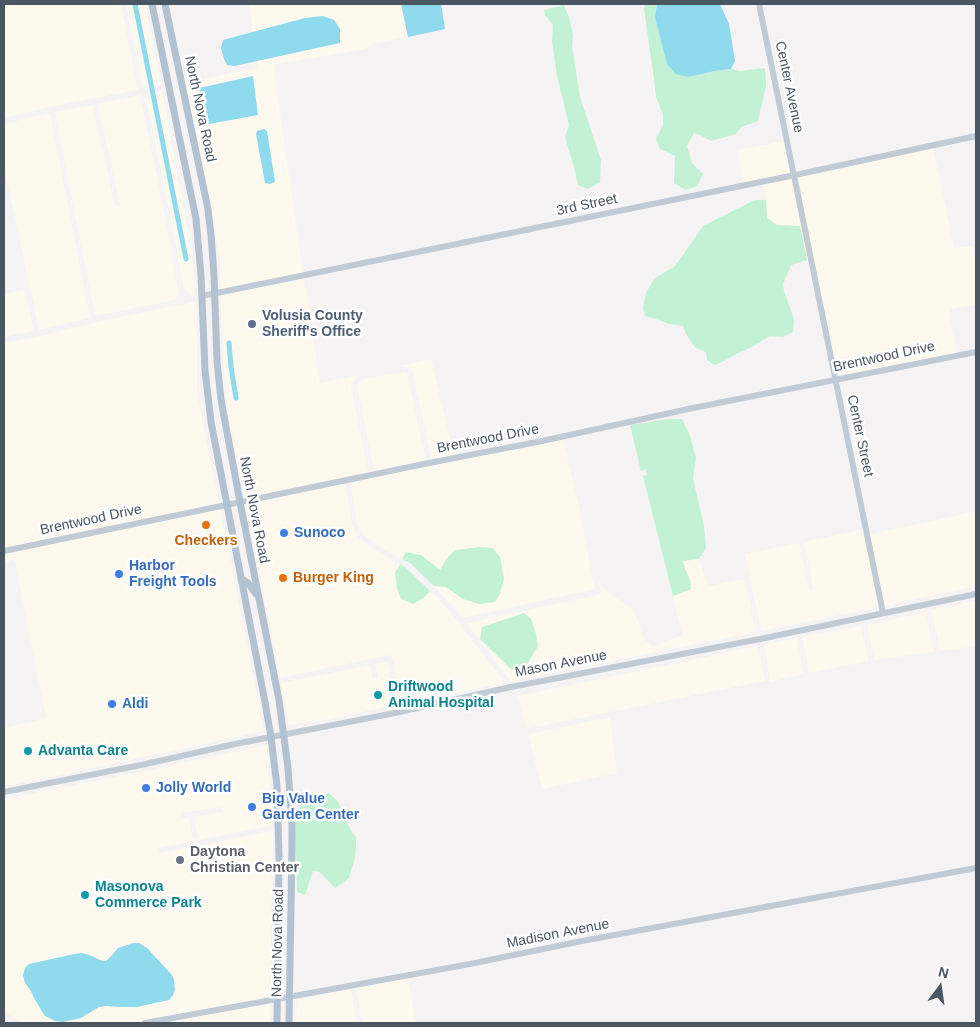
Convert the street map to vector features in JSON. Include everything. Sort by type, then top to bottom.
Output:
[{"type":"main road","name":"North Nova Road","points":[[152,4],[193,201],[200,254],[206,385],[214,439],[266,702],[271,737],[276,786],[279,857],[277,1023]]},
{"type":"main road","name":"North Nova Road","points":[[165,4],[206,198],[211,235],[219,378],[225,423],[284,734],[292,825],[289,1023]]},
{"type":"main road","points":[[241,578],[248,583],[259,598]]},
{"type":"street","name":"Center Avenue","points":[[759,4],[795,175]]},
{"type":"street","name":"3rd Street","points":[[202,296],[795,175],[976,136]]},
{"type":"street","name":"Center Street","points":[[795,175],[883,613]]},
{"type":"street","name":"Brentwood Drive","points":[[4,551],[694,408],[976,352]]},
{"type":"street","name":"Mason Avenue","points":[[4,792],[395,713],[519,685],[760,639],[976,594]]},
{"type":"street","name":"Madison Avenue","points":[[145,1023],[461,966],[582,941],[976,868]]},
{"type":"shaded area","points":[[4,4],[121,4],[138,90],[53,106],[4,118]]},
{"type":"shaded area","points":[[126,4],[145,4],[161,85],[143,88]]},
{"type":"shaded area","points":[[249,4],[401,4],[408,37],[371,44],[367,48],[358,50],[273,65],[303,273],[220,289],[220,262],[186,82],[257,68],[257,61],[340,43],[323,16],[305,18],[253,32]]},
{"type":"shaded area","points":[[162,90],[192,247],[195,295],[192,296],[183,287],[145,94]]},
{"type":"shaded area","points":[[140,95],[168,230],[178,294],[175,300],[95,316],[55,112],[93,105],[115,207],[120,205],[98,104]]},
{"type":"shaded area","points":[[50,113],[90,318],[39,330],[4,166],[4,124]]},
{"type":"shaded area","points":[[785,141],[792,173],[743,183],[737,150]]},
{"type":"shaded area","points":[[933,148],[954,248],[973,246],[976,262],[976,304],[949,309],[956,353],[837,377],[798,177]]},
{"type":"shaded area","points":[[793,179],[819,311],[800,226],[777,225],[767,218],[766,200],[762,185]]},
{"type":"shaded area","points":[[304,279],[320,383],[360,375],[355,378],[351,386],[368,472],[244,498],[227,409],[220,295]]},
{"type":"shaded area","points":[[25,290],[34,331],[4,337],[4,294]]},
{"type":"shaded area","points":[[196,301],[197,395],[219,504],[4,548],[4,343]]},
{"type":"shaded area","points":[[431,359],[454,455],[431,459],[412,370],[404,366],[390,368]]},
{"type":"shaded area","points":[[407,373],[426,460],[374,471],[357,386],[363,379]]},
{"type":"shaded area","points":[[563,439],[580,511],[595,589],[463,618],[434,586],[446,587],[463,599],[479,604],[495,602],[447,558],[440,570],[406,552],[402,559],[362,534],[357,523],[350,482]]},
{"type":"shaded area","points":[[345,483],[352,524],[358,537],[371,548],[400,564],[395,573],[425,597],[430,591],[438,598],[505,683],[396,705],[394,692],[396,680],[395,667],[390,655],[280,678],[246,504]]},
{"type":"shaded area","points":[[220,509],[264,731],[4,787],[4,728],[46,717],[15,561],[4,562],[4,554]]},
{"type":"shaded area","points":[[976,511],[976,586],[885,606],[870,534]]},
{"type":"shaded area","points":[[864,529],[879,607],[761,631],[745,554],[799,543],[809,591],[813,589],[804,542]]},
{"type":"shaded area","points":[[699,559],[708,586],[745,579],[756,632],[511,682],[467,623],[601,594],[598,577],[601,587],[633,610],[643,638],[654,647],[682,635],[673,596],[691,589],[690,580],[683,561]],"holes":[[[524,613],[531,619],[536,634],[525,668],[512,670],[480,639]]]},
{"type":"shaded area","points":[[976,601],[976,646],[940,651],[931,610]]},
{"type":"shaded area","points":[[926,612],[934,652],[874,660],[867,625]]},
{"type":"shaded area","points":[[861,626],[869,661],[809,673],[802,637]]},
{"type":"shaded area","points":[[797,638],[804,674],[770,682],[764,645]]},
{"type":"shaded area","points":[[758,646],[765,681],[526,729],[518,696]]},
{"type":"shaded area","points":[[387,662],[390,668],[391,681],[389,693],[391,706],[315,722],[288,725],[281,683],[370,665],[373,679],[378,677],[375,664]]},
{"type":"shaded area","points":[[610,717],[617,773],[542,789],[528,734]]},
{"type":"shaded area","points":[[267,745],[273,825],[159,848],[160,853],[273,831],[270,997],[129,1023],[21,1023],[4,1011],[4,799]],"holes":[[[223,807],[223,812],[194,817],[198,838],[193,840],[189,817],[181,819],[181,813]],[[147,948],[168,970],[175,990],[169,1000],[137,1007],[99,1007],[81,1018],[63,1022],[35,1000],[24,979],[25,968],[45,960],[82,953],[106,961],[115,950]]]},
{"type":"shaded area","points":[[408,978],[416,1023],[362,1023],[356,988]]},
{"type":"shaded area","points":[[351,989],[357,1023],[296,1023],[297,1000]]},
{"type":"shaded area","points":[[270,1003],[270,1023],[160,1023]]},
{"type":"green space","points":[[645,4],[657,4],[655,17],[688,77],[731,69],[740,71],[765,68],[766,86],[758,121],[741,127],[736,134],[711,141],[694,133],[687,146],[692,163],[703,174],[697,186],[686,190],[674,183],[675,156],[660,149],[656,139],[663,125],[663,114],[656,97],[644,9]]},
{"type":"green space","points":[[564,5],[573,35],[572,46],[580,97],[601,160],[600,182],[588,189],[578,185],[565,137],[569,125],[557,76],[552,41],[553,25],[545,15],[544,10]]},
{"type":"green space","points":[[755,200],[766,200],[767,218],[777,225],[800,226],[807,260],[791,265],[783,284],[794,319],[793,332],[783,337],[770,336],[715,365],[707,360],[704,351],[694,346],[683,326],[669,324],[645,316],[643,308],[646,293],[654,279],[675,266],[703,226]]},
{"type":"green space","points":[[682,419],[689,433],[696,458],[693,478],[704,526],[706,548],[699,559],[683,561],[690,580],[691,589],[673,596],[643,476],[647,475],[646,469],[641,471],[630,425]]},
{"type":"green space","points":[[481,547],[493,548],[500,557],[504,579],[500,594],[495,602],[479,604],[463,599],[446,587],[434,586],[410,563],[402,559],[406,552],[421,555],[440,570],[447,558],[455,550]]},
{"type":"green space","points":[[400,564],[430,591],[425,597],[413,604],[401,599],[397,589],[395,573]]},
{"type":"green space","points":[[524,613],[531,619],[538,646],[525,668],[512,670],[480,639],[482,627]]},
{"type":"green space","points":[[328,793],[337,800],[351,831],[356,837],[355,858],[349,878],[335,888],[320,872],[313,871],[305,895],[297,892],[295,810]]},
{"type":"water","points":[[401,4],[441,4],[445,29],[408,37]]},
{"type":"water","points":[[657,4],[720,4],[729,24],[735,61],[731,69],[688,77],[676,74],[667,64],[655,17]]},
{"type":"water","points":[[323,16],[334,20],[340,29],[340,43],[234,66],[227,65],[224,59],[221,48],[223,40],[305,18]]},
{"type":"water","points":[[253,76],[258,115],[204,125],[199,88]]},
{"type":"water","points":[[264,129],[267,131],[275,182],[270,184],[265,183],[256,134],[257,131]]},
{"type":"water","points":[[139,943],[147,948],[172,975],[175,990],[169,1000],[137,1007],[99,1007],[81,1018],[63,1022],[55,1021],[45,1016],[25,983],[23,975],[25,968],[29,964],[82,953],[106,961],[118,948]]},
{"type":"waterway","points":[[135,4],[186,259]]},
{"type":"waterway","points":[[229,343],[236,398]]},
{"type":"place","name":"Volusia County Sheriff's Office","points":[[252,324]]},
{"type":"place","name":"Checkers","points":[[206,525]]},
{"type":"place","name":"Sunoco","points":[[284,533]]},
{"type":"place","name":"Harbor Freight Tools","points":[[119,574]]},
{"type":"place","name":"Burger King","points":[[283,578]]},
{"type":"place","name":"Driftwood Animal Hospital","points":[[378,695]]},
{"type":"place","name":"Aldi","points":[[112,704]]},
{"type":"place","name":"Advanta Care","points":[[28,751]]},
{"type":"place","name":"Jolly World","points":[[146,788]]},
{"type":"place","name":"Big Value Garden Center","points":[[252,807]]},
{"type":"place","name":"Daytona Christian Center","points":[[180,860]]},
{"type":"place","name":"Masonova Commerce Park","points":[[85,895]]}]
